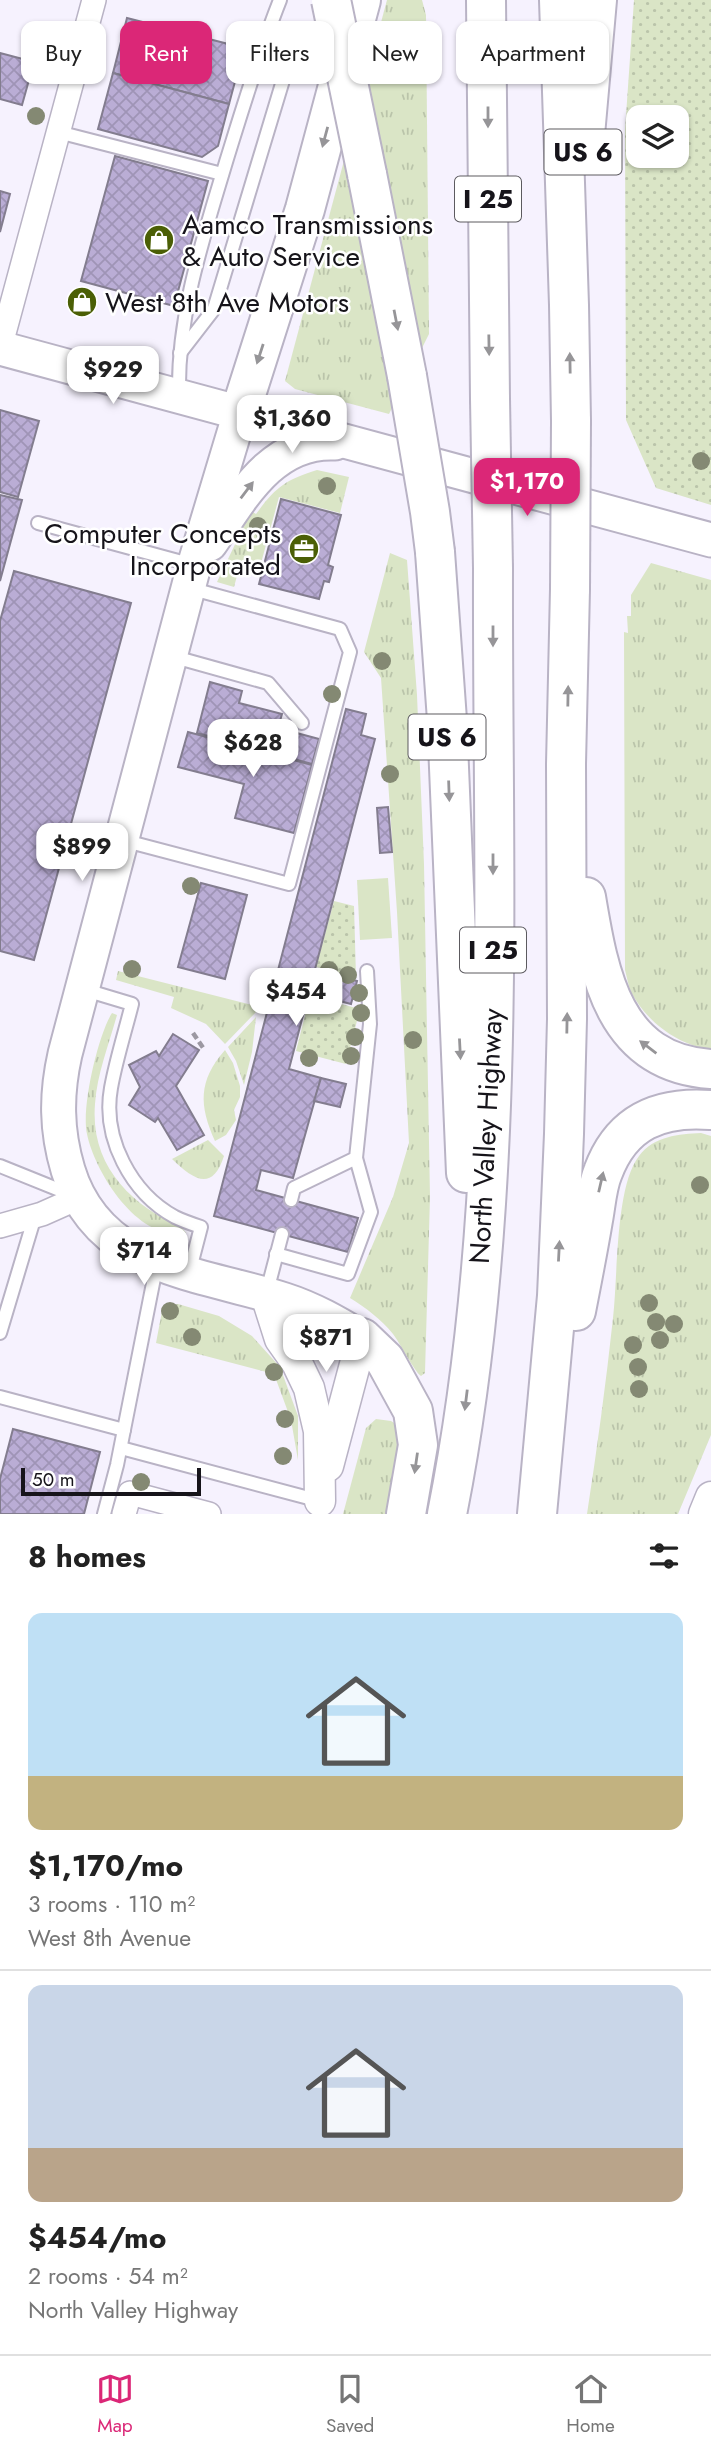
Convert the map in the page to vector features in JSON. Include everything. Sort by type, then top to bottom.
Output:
[{"type":"highway","name":"US 6","points":[[331,0],[407,376],[435,552],[447,720],[474,1332]]},
{"type":"highway","points":[[240,413],[306,209],[361,0]]},
{"type":"highway","name":"North Valley Highway","points":[[447,1514],[465,1412],[491,1130],[493,568],[486,0]]},
{"type":"highway","name":"I 25","points":[[538,1514],[557,1296],[568,1019],[566,764],[570,589],[569,305],[559,0]]},
{"type":"highway","name":"US 6","points":[[569,305],[597,0]]},
{"type":"highway","points":[[566,764],[575,838],[597,961],[613,1005],[630,1031],[652,1051],[689,1066],[711,1069]]},
{"type":"highway","points":[[538,1514],[602,1174],[609,1158],[629,1130],[664,1112],[706,1111]]},
{"type":"highway","points":[[362,1338],[385,1360],[413,1411],[418,1445],[406,1514]]},
{"type":"main road","points":[[0,348],[711,540]]},
{"type":"main road","points":[[240,413],[191,577],[65,1054],[58,1098],[59,1137],[78,1198],[109,1237],[133,1253],[188,1273],[315,1311],[362,1338]]},
{"type":"main road","points":[[191,577],[242,496],[273,463],[304,446],[324,443],[357,444]]},
{"type":"street","points":[[0,348],[94,0]]},
{"type":"street","points":[[0,1226],[35,1216],[78,1198]]},
{"type":"street","points":[[266,1295],[280,1339],[297,1363],[309,1388],[316,1413],[318,1507]]},
{"type":"street","points":[[318,1507],[362,1338]]},
{"type":"street","points":[[124,1514],[130,1493],[209,1514]]},
{"type":"street","points":[[704,1514],[711,1497]]},
{"type":"lane","points":[[179,396],[183,320],[198,254],[262,46],[280,0]]},
{"type":"lane","points":[[180,354],[214,309],[282,84]]},
{"type":"lane","points":[[58,132],[222,174]]},
{"type":"lane","points":[[37,523],[340,629],[350,652],[289,884],[122,839]]},
{"type":"lane","points":[[170,656],[268,683],[302,723]]},
{"type":"lane","points":[[276,1254],[348,1274],[371,1212],[356,1158],[370,1024],[368,971]]},
{"type":"lane","points":[[82,989],[132,1004],[111,1089],[111,1121],[121,1158],[148,1197],[175,1217],[201,1227],[188,1273]]},
{"type":"lane","points":[[291,1200],[294,1188],[356,1158]]},
{"type":"lane","points":[[0,1166],[78,1198]]},
{"type":"lane","points":[[0,1333],[35,1216]]},
{"type":"lane","points":[[266,1295],[282,1234]]},
{"type":"lane","points":[[104,1514],[121,1448],[157,1263]]},
{"type":"lane","points":[[0,1397],[124,1430]]},
{"type":"lane","points":[[121,1448],[318,1507]]},
{"type":"path","points":[[193,1032],[204,1049]]},
{"type":"green space","points":[[387,0],[422,0],[426,21],[381,21]]},
{"type":"green space","points":[[634,0],[711,0],[711,505],[656,488],[626,420],[625,130],[626,116],[626,168],[689,168],[689,105],[627,105]]},
{"type":"green space","points":[[365,84],[427,84],[429,334],[389,414],[295,389],[285,381]]},
{"type":"green space","points":[[317,470],[349,477],[340,513],[279,497],[260,567],[241,561],[234,587],[217,582],[251,511],[256,514],[269,497],[289,481]]},
{"type":"green space","points":[[390,553],[407,560],[417,695],[424,864],[430,1197],[425,1373],[421,1376],[388,1329],[373,1314],[350,1298],[393,1197],[409,1143],[381,678],[364,652]]},
{"type":"green space","points":[[651,563],[711,580],[711,1049],[687,1043],[654,1022],[637,1003],[625,970],[624,632],[628,633],[627,616],[631,616],[631,595]]},
{"type":"green space","points":[[388,878],[392,938],[360,940],[357,880]]},
{"type":"green space","points":[[334,901],[354,906],[356,977],[316,967]]},
{"type":"green space","points":[[118,971],[256,1006],[256,1012],[225,1044],[206,1024],[171,1008],[174,997],[116,980]]},
{"type":"green space","points":[[310,996],[360,1009],[346,1064],[296,1051]]},
{"type":"green space","points":[[112,1013],[117,1015],[96,1093],[95,1126],[99,1146],[118,1181],[131,1195],[146,1208],[182,1228],[186,1233],[169,1233],[152,1227],[136,1216],[109,1185],[92,1150],[87,1134],[86,1107],[101,1038]]},
{"type":"green space","points":[[256,1017],[252,1052],[244,1085],[228,1047]]},
{"type":"green space","points":[[225,1050],[233,1063],[240,1086],[240,1097],[234,1110],[236,1120],[226,1135],[215,1141],[206,1116],[204,1094],[210,1072]]},
{"type":"green space","points":[[701,1133],[711,1136],[711,1435],[678,1514],[587,1514],[615,1300],[619,1233],[631,1170],[645,1149],[659,1140],[676,1135]]},
{"type":"green space","points":[[208,1140],[224,1156],[214,1175],[201,1179],[195,1177],[172,1159]]},
{"type":"green space","points":[[178,1304],[219,1316],[252,1336],[280,1367],[298,1416],[298,1460],[291,1420],[274,1374],[156,1343],[163,1306]]},
{"type":"green space","points":[[376,1419],[391,1421],[399,1426],[396,1514],[343,1514],[366,1428]]},
{"type":"building","points":[[212,40],[226,43],[226,84],[234,84],[229,104],[154,84],[212,84]]},
{"type":"building","points":[[120,46],[120,75],[113,73]]},
{"type":"building","points":[[0,53],[21,59],[21,84],[28,84],[22,105],[0,99]]},
{"type":"building","points":[[113,73],[120,75],[120,84],[154,84],[229,104],[218,146],[202,157],[98,129]]},
{"type":"building","points":[[115,156],[208,181],[174,306],[81,281]]},
{"type":"building","points":[[0,191],[10,194],[0,232]]},
{"type":"building","points":[[76,292],[94,297],[90,312],[72,307]]},
{"type":"building","points":[[0,410],[39,421],[18,497],[0,492]]},
{"type":"building","points":[[0,495],[22,500],[0,581]]},
{"type":"building","points":[[281,499],[341,515],[328,565],[333,567],[329,582],[324,581],[319,599],[259,584]]},
{"type":"building","points":[[14,571],[131,603],[34,960],[0,951],[0,621]]},
{"type":"building","points":[[210,682],[242,691],[239,703],[282,714],[278,728],[319,739],[312,764],[197,733]]},
{"type":"building","points":[[346,709],[366,714],[361,735],[375,739],[289,1069],[321,1078],[293,1178],[261,1170],[256,1190],[358,1218],[348,1252],[214,1216]]},
{"type":"building","points":[[188,732],[312,765],[294,833],[235,818],[244,784],[178,767]]},
{"type":"building","points":[[388,807],[392,852],[380,853],[377,808]]},
{"type":"building","points":[[201,883],[247,895],[225,979],[178,967]]},
{"type":"building","points":[[315,970],[357,981],[351,1004],[309,993]]},
{"type":"building","points":[[173,1034],[199,1050],[176,1086],[204,1135],[177,1150],[158,1118],[155,1122],[129,1105],[140,1087],[129,1065],[156,1051],[159,1056]]},
{"type":"building","points":[[321,1078],[346,1084],[340,1107],[314,1101]]},
{"type":"building","points":[[13,1429],[100,1452],[84,1514],[0,1514],[0,1479]]},
{"type":"place","name":"Aamco Transmissions & Auto Service","points":[[159,240]]},
{"type":"place","name":"West 8th Ave Motors","points":[[82,302]]},
{"type":"place","name":"Computer Concepts Incorporated","points":[[304,549]]}]
